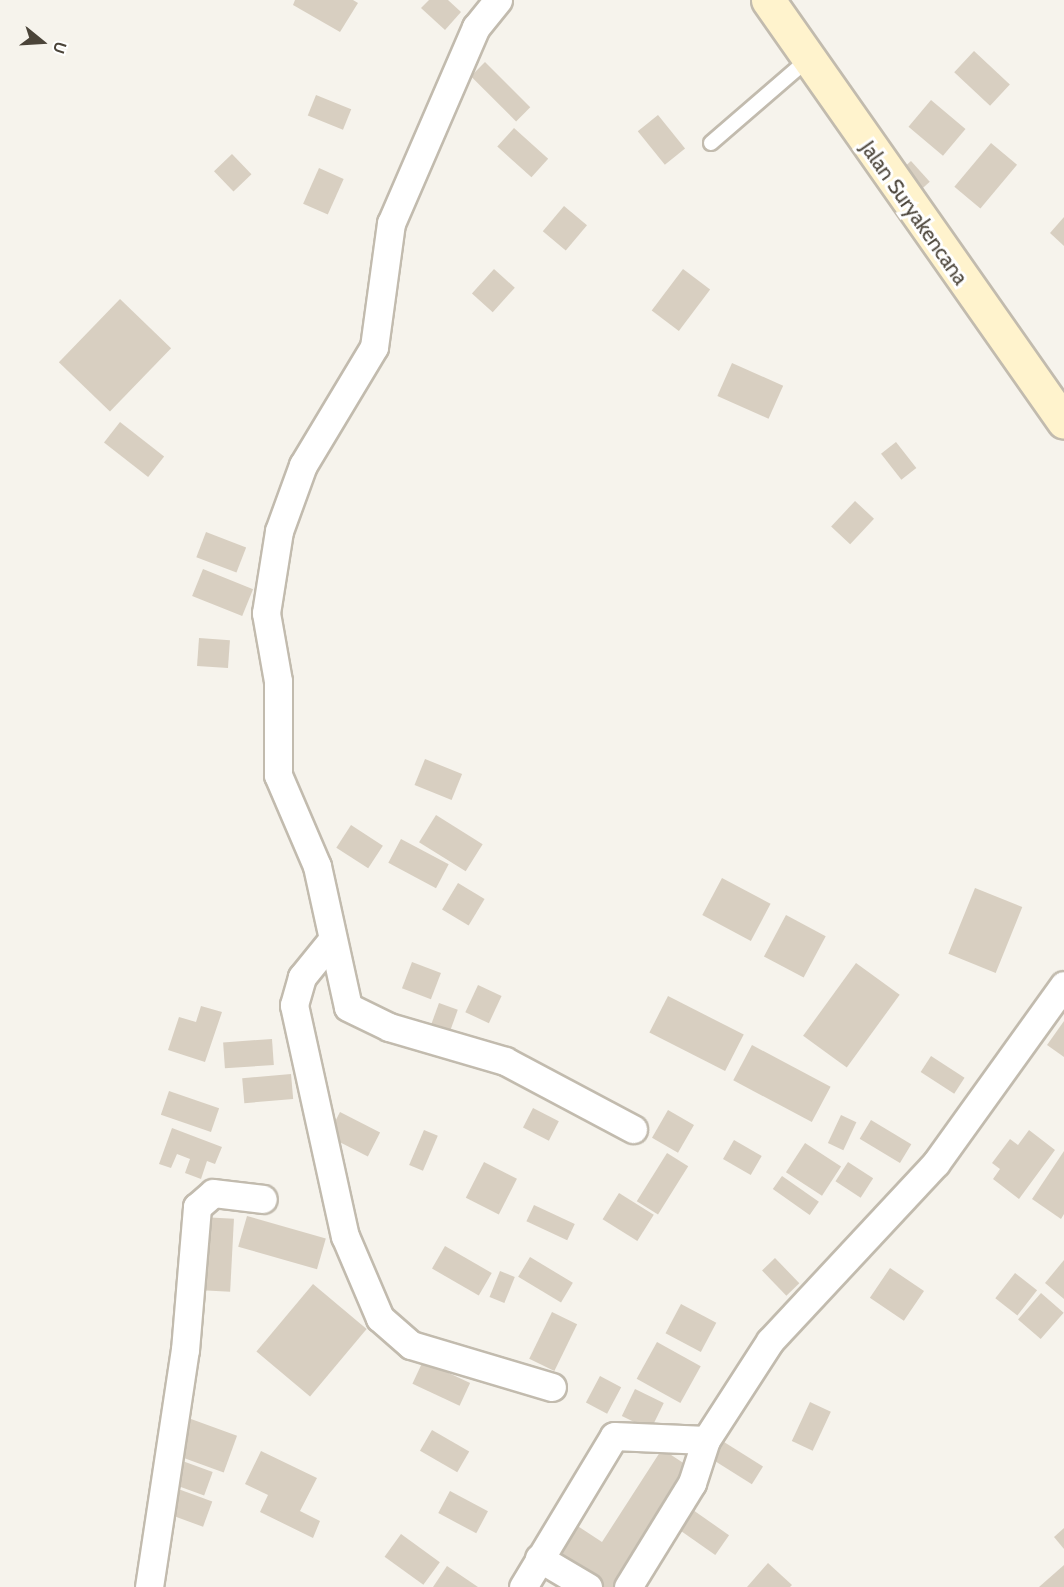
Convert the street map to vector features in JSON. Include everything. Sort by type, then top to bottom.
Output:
[{"type":"street","points":[[498,0],[476,27],[391,223],[374,347],[303,465],[269,573],[266,613],[278,681],[278,775],[317,866],[348,1007],[389,1027],[505,1061],[633,1129]]},
{"type":"street","name":"Jalan Suryakencana","points":[[768,0],[807,60],[1064,422]]},
{"type":"street","points":[[332,940],[302,978],[294,1005],[345,1236],[381,1318],[411,1346],[552,1387]]},
{"type":"street","points":[[628,1587],[692,1482],[706,1440],[770,1341],[936,1163],[1064,985]]},
{"type":"street","points":[[149,1587],[185,1350],[197,1207],[213,1193],[263,1199]]},
{"type":"street","points":[[523,1587],[614,1436],[706,1440]]},
{"type":"street","points":[[539,1558],[588,1587]]},
{"type":"lane","points":[[711,143],[807,60]]},
{"type":"building","points":[[295,0],[353,0],[358,3],[340,32],[293,5]]},
{"type":"building","points":[[429,0],[448,0],[461,12],[445,30],[421,8]]},
{"type":"building","points":[[974,51],[1010,84],[990,106],[954,72]]},
{"type":"building","points":[[485,62],[530,107],[516,121],[471,76]]},
{"type":"building","points":[[316,95],[351,109],[343,130],[308,115]]},
{"type":"building","points":[[931,100],[965,129],[943,156],[909,127]]},
{"type":"building","points":[[658,115],[685,148],[665,165],[638,131]]},
{"type":"building","points":[[514,128],[548,159],[531,177],[497,147]]},
{"type":"building","points":[[991,143],[1017,165],[980,209],[954,187]]},
{"type":"building","points":[[232,154],[251,174],[233,192],[214,171]]},
{"type":"building","points":[[911,161],[930,182],[915,195],[896,174]]},
{"type":"building","points":[[319,168],[344,179],[328,215],[303,204]]},
{"type":"building","points":[[564,206],[587,225],[566,251],[543,231]]},
{"type":"building","points":[[1064,217],[1064,246],[1050,233]]},
{"type":"building","points":[[494,269],[515,288],[493,312],[472,294]]},
{"type":"building","points":[[683,269],[710,289],[679,331],[652,311]]},
{"type":"building","points":[[120,299],[171,348],[110,412],[59,362]]},
{"type":"building","points":[[732,363],[783,386],[769,419],[717,396]]},
{"type":"building","points":[[120,422],[164,456],[148,477],[104,442]]},
{"type":"building","points":[[896,442],[916,468],[901,480],[881,454]]},
{"type":"building","points":[[855,501],[874,519],[850,544],[831,527]]},
{"type":"building","points":[[206,532],[246,547],[236,573],[196,557]]},
{"type":"building","points":[[203,569],[253,589],[242,616],[192,596]]},
{"type":"building","points":[[199,638],[230,640],[228,668],[197,666]]},
{"type":"building","points":[[425,759],[462,774],[452,800],[415,785]]},
{"type":"building","points":[[436,815],[483,844],[466,871],[419,842]]},
{"type":"building","points":[[351,825],[383,846],[368,868],[336,848]]},
{"type":"building","points":[[401,839],[449,864],[436,888],[388,863]]},
{"type":"building","points":[[722,878],[771,904],[751,941],[702,915]]},
{"type":"building","points":[[458,883],[485,899],[469,926],[442,910]]},
{"type":"building","points":[[975,888],[1022,907],[996,973],[948,954]]},
{"type":"building","points":[[786,915],[826,936],[804,978],[764,956]]},
{"type":"building","points":[[412,962],[441,973],[431,999],[402,988]]},
{"type":"building","points":[[856,963],[900,995],[847,1068],[803,1036]]},
{"type":"building","points":[[478,985],[502,996],[489,1023],[465,1012]]},
{"type":"building","points":[[668,996],[744,1035],[725,1071],[649,1033]]},
{"type":"building","points":[[439,1003],[458,1010],[447,1039],[428,1032]]},
{"type":"building","points":[[201,1006],[222,1012],[205,1062],[168,1050],[179,1017],[196,1022]]},
{"type":"building","points":[[1064,1021],[1064,1057],[1047,1045]]},
{"type":"building","points":[[272,1039],[274,1065],[225,1068],[223,1042]]},
{"type":"building","points":[[752,1045],[831,1087],[812,1122],[733,1080]]},
{"type":"building","points":[[931,1056],[965,1078],[954,1094],[921,1072]]},
{"type":"building","points":[[291,1074],[293,1099],[244,1103],[242,1078]]},
{"type":"building","points":[[169,1091],[219,1108],[211,1132],[161,1115]]},
{"type":"building","points":[[533,1108],[559,1121],[549,1141],[523,1128]]},
{"type":"building","points":[[668,1110],[694,1125],[678,1153],[652,1138]]},
{"type":"building","points":[[340,1112],[380,1132],[368,1156],[328,1136]]},
{"type":"building","points":[[841,1115],[856,1122],[843,1150],[828,1143]]},
{"type":"building","points":[[871,1120],[911,1144],[900,1163],[860,1139]]},
{"type":"building","points":[[172,1128],[222,1147],[215,1164],[207,1161],[201,1179],[185,1173],[190,1159],[177,1154],[171,1168],[159,1164]]},
{"type":"building","points":[[424,1130],[438,1136],[423,1171],[409,1165]]},
{"type":"building","points":[[1029,1130],[1055,1150],[1019,1199],[993,1179],[1000,1169],[992,1163],[1010,1139],[1018,1145]]},
{"type":"building","points":[[734,1140],[762,1156],[751,1175],[723,1159]]},
{"type":"building","points":[[805,1143],[841,1166],[822,1196],[786,1172]]},
{"type":"building","points":[[1064,1151],[1064,1214],[1061,1219],[1032,1199]]},
{"type":"building","points":[[667,1153],[688,1166],[658,1215],[637,1201]]},
{"type":"building","points":[[484,1162],[517,1179],[499,1214],[466,1198]]},
{"type":"building","points":[[848,1162],[873,1178],[861,1198],[835,1181]]},
{"type":"building","points":[[782,1176],[819,1202],[810,1215],[773,1189]]},
{"type":"building","points":[[619,1193],[654,1215],[637,1241],[603,1219]]},
{"type":"building","points":[[534,1205],[575,1224],[567,1240],[526,1221]]},
{"type":"building","points":[[247,1216],[326,1239],[317,1269],[238,1247]]},
{"type":"building","points":[[201,1217],[234,1219],[230,1292],[197,1290]]},
{"type":"building","points":[[445,1246],[492,1273],[479,1296],[432,1269]]},
{"type":"building","points":[[530,1257],[573,1283],[561,1302],[518,1277]]},
{"type":"building","points":[[775,1258],[799,1283],[786,1296],[762,1271]]},
{"type":"building","points":[[1064,1260],[1064,1299],[1045,1283]]},
{"type":"building","points":[[890,1268],[924,1291],[904,1321],[870,1298]]},
{"type":"building","points":[[500,1271],[515,1277],[504,1303],[490,1297]]},
{"type":"building","points":[[1015,1273],[1037,1290],[1017,1315],[995,1298]]},
{"type":"building","points":[[313,1284],[367,1329],[310,1396],[256,1351]]},
{"type":"building","points":[[1041,1293],[1064,1313],[1041,1339],[1018,1319]]},
{"type":"building","points":[[681,1304],[716,1323],[701,1352],[666,1333]]},
{"type":"building","points":[[552,1312],[577,1324],[554,1371],[529,1359]]},
{"type":"building","points":[[657,1342],[701,1366],[680,1403],[637,1379]]},
{"type":"building","points":[[423,1361],[470,1383],[460,1406],[412,1384]]},
{"type":"building","points":[[600,1376],[621,1387],[607,1414],[586,1402]]},
{"type":"building","points":[[635,1389],[664,1403],[651,1430],[622,1416]]},
{"type":"building","points":[[810,1402],[831,1412],[813,1451],[792,1441]]},
{"type":"building","points":[[191,1419],[237,1436],[224,1472],[178,1456]]},
{"type":"building","points":[[432,1430],[469,1452],[457,1472],[420,1451]]},
{"type":"building","points":[[724,1442],[763,1466],[752,1484],[713,1460]]},
{"type":"building","points":[[662,1449],[691,1468],[615,1587],[600,1587],[549,1553],[570,1521],[602,1542]]},
{"type":"building","points":[[261,1451],[317,1478],[300,1511],[320,1521],[313,1538],[260,1512],[268,1495],[245,1484]]},
{"type":"building","points":[[177,1459],[213,1472],[204,1495],[168,1482]]},
{"type":"building","points":[[170,1486],[212,1501],[203,1527],[161,1511]]},
{"type":"building","points":[[450,1491],[488,1511],[476,1533],[438,1513]]},
{"type":"building","points":[[693,1510],[729,1535],[715,1555],[679,1530]]},
{"type":"building","points":[[1064,1528],[1064,1549],[1054,1537]]},
{"type":"building","points":[[401,1534],[440,1562],[423,1585],[385,1557]]},
{"type":"building","points":[[768,1563],[792,1585],[790,1587],[747,1587]]},
{"type":"building","points":[[1064,1565],[1064,1587],[1039,1587]]},
{"type":"building","points":[[447,1566],[478,1587],[433,1587]]}]
